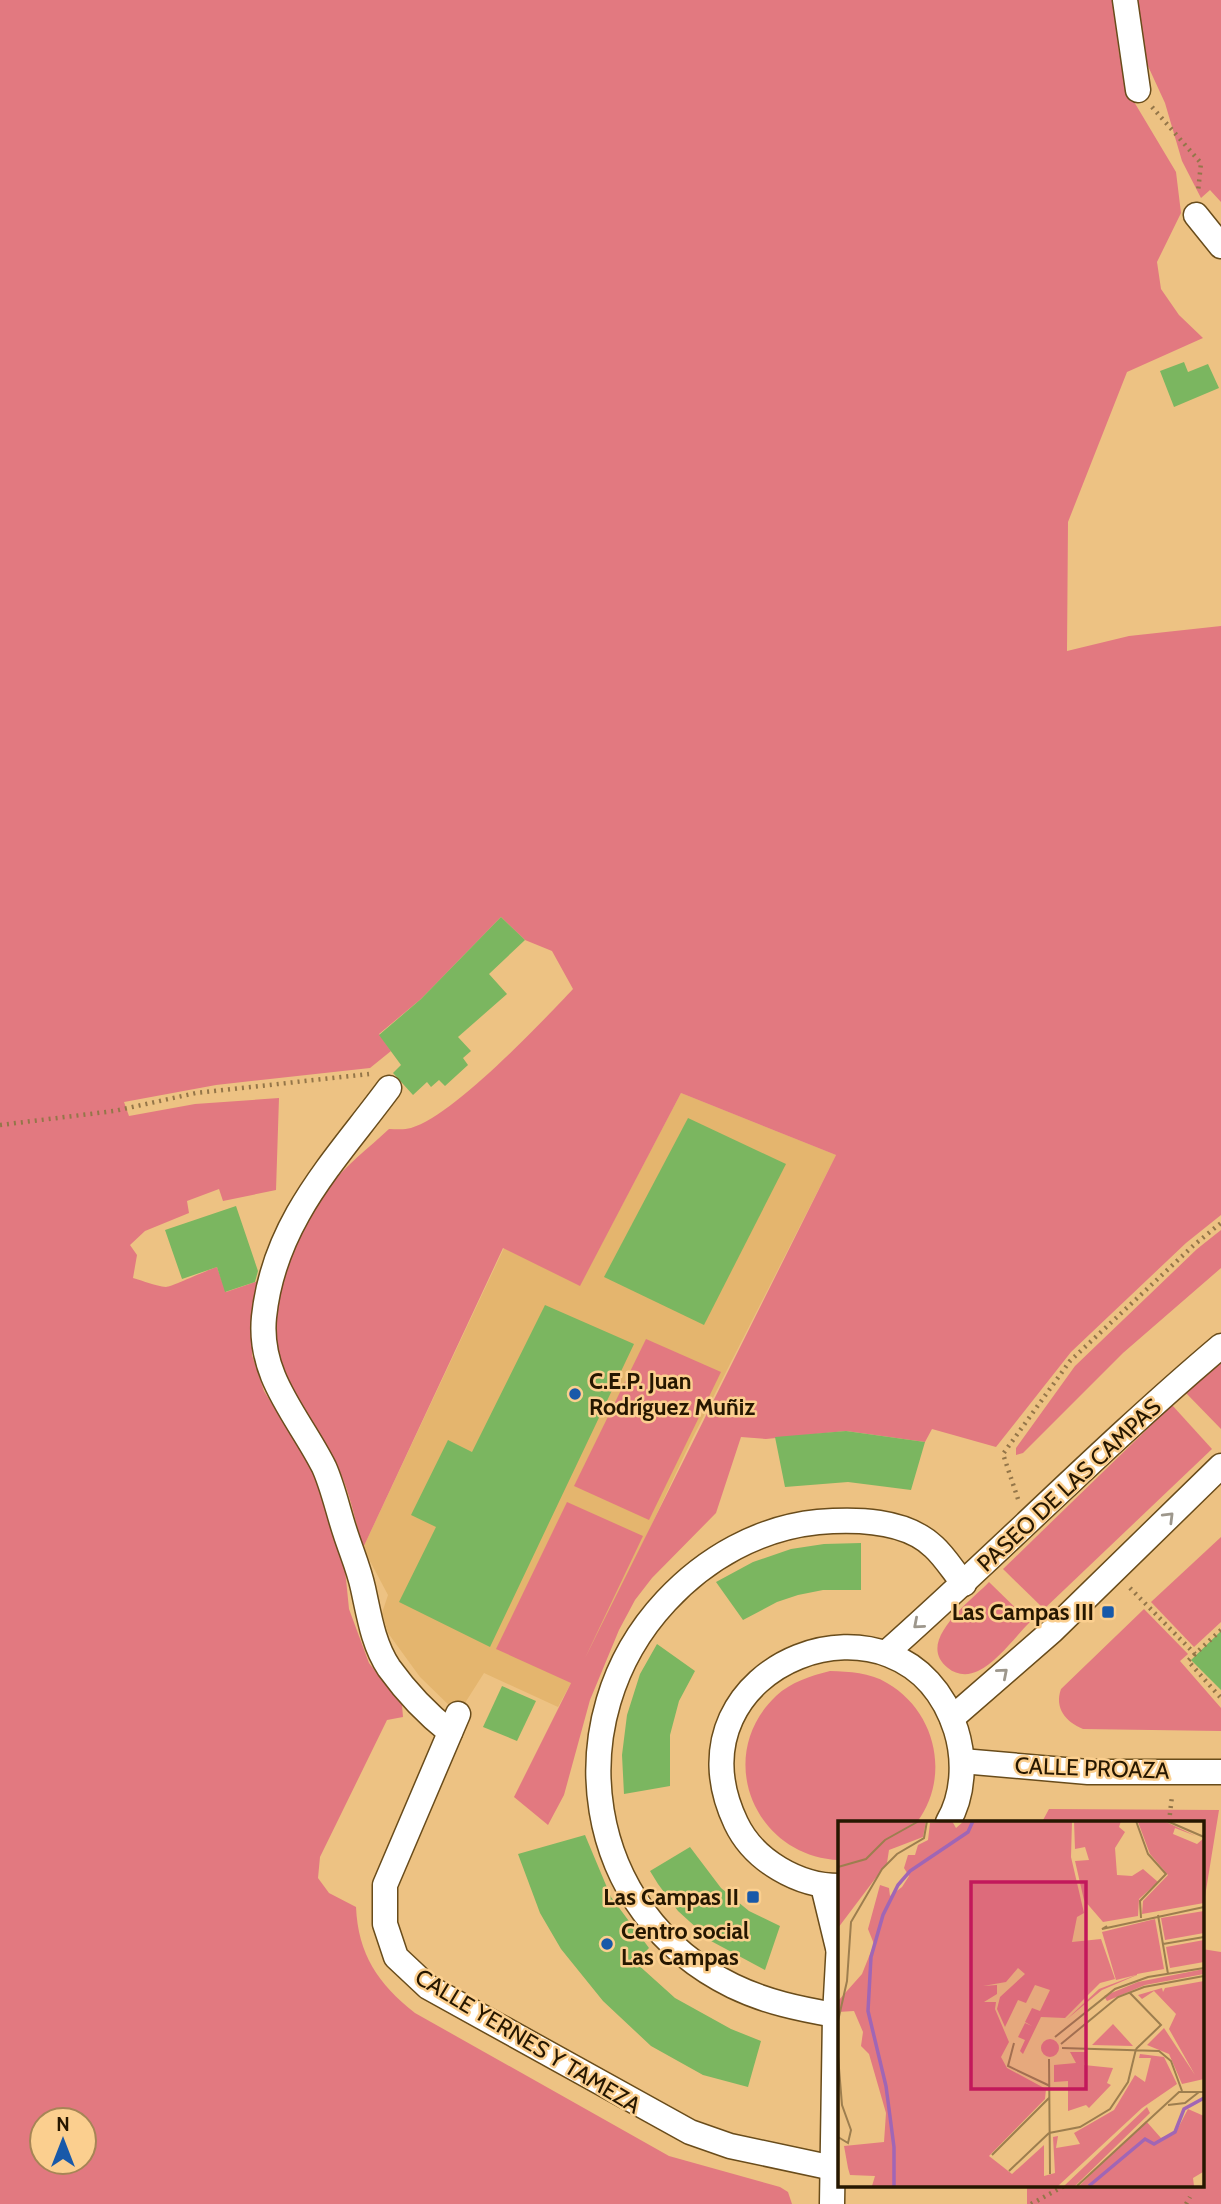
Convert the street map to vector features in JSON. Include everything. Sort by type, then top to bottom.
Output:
[{"type":"street","points":[[1125,0],[1138,90]]},
{"type":"street","points":[[1196,215],[1221,246]]},
{"type":"street","name":"CALLE YERNES Y TAMEZA","points":[[388,1088],[315,1182],[291,1224],[268,1294],[264,1320],[265,1355],[275,1384],[324,1468],[363,1586],[369,1622],[388,1666],[421,1710],[454,1723],[385,1885],[385,1924],[396,1957],[428,1987],[657,2117],[730,2146],[833,2168]]},
{"type":"street","name":"PASEO DE LAS CAMPAS","points":[[886,1653],[1221,1346]]},
{"type":"street","points":[[952,1718],[1114,1573],[1221,1466]]},
{"type":"street","points":[[835,2015],[764,1999],[731,1985],[700,1965],[649,1918],[616,1861],[598,1798],[597,1750],[606,1705],[629,1650],[677,1590],[709,1562],[767,1534],[800,1524],[833,1521],[864,1521],[897,1528],[934,1546],[964,1584]]},
{"type":"street","points":[[838,1938],[831,1886],[786,1872],[764,1858],[738,1827],[724,1791],[720,1762],[725,1737],[734,1712],[750,1688],[771,1669],[795,1655],[820,1648],[846,1647],[886,1653],[928,1682],[952,1718],[962,1761],[959,1791],[948,1821]]},
{"type":"street","name":"CALLE PROAZA","points":[[962,1761],[1088,1772],[1221,1772]]},
{"type":"street","points":[[832,2204],[838,1962]]},
{"type":"path","points":[[1138,90],[1201,163],[1196,215]]},
{"type":"path","points":[[0,1125],[7,1122],[114,1111],[196,1093],[245,1090],[377,1073],[388,1088]]},
{"type":"path","points":[[1026,1525],[1003,1454],[1070,1361],[1221,1223]]},
{"type":"path","points":[[1114,1573],[1195,1654]]},
{"type":"path","points":[[1221,1630],[1188,1661],[1221,1698]]},
{"type":"path","points":[[1031,2204],[1064,2186]]},
{"type":"path","points":[[1186,2204],[1190,2197]]},
{"type":"shaded area","points":[[0,0],[1113,0],[1119,53],[1130,95],[1176,172],[1181,213],[1157,262],[1161,289],[1179,315],[1203,338],[1127,372],[1068,522],[1067,651],[1129,636],[1221,626],[1221,1215],[1186,1243],[1071,1352],[996,1447],[932,1429],[925,1442],[846,1431],[766,1439],[741,1437],[716,1513],[652,1578],[635,1600],[619,1630],[590,1700],[564,1795],[548,1825],[514,1797],[571,1683],[496,1649],[567,1502],[643,1536],[585,1658],[836,1155],[681,1093],[580,1286],[503,1248],[363,1548],[342,1476],[285,1379],[278,1355],[278,1305],[292,1255],[315,1209],[349,1165],[389,1129],[411,1128],[450,1106],[496,1067],[573,989],[552,951],[525,940],[501,917],[421,999],[379,1034],[391,1051],[370,1068],[216,1085],[124,1102],[129,1116],[195,1104],[279,1098],[276,1190],[223,1201],[219,1189],[187,1201],[189,1213],[145,1231],[130,1245],[137,1255],[133,1278],[154,1285],[166,1287],[217,1267],[226,1292],[261,1280],[252,1355],[264,1391],[321,1484],[344,1559],[349,1609],[369,1663],[402,1705],[403,1717],[387,1720],[320,1857],[318,1878],[329,1893],[356,1907],[361,1939],[372,1967],[390,1991],[415,2013],[669,2156],[780,2187],[788,2192],[792,2204],[0,2204]]},
{"type":"shaded area","points":[[1133,0],[1221,0],[1221,202],[1210,190],[1201,198],[1182,161],[1165,103],[1142,53]]},
{"type":"shaded area","name":"C.E.P. Juan Rodríguez Muñiz","points":[[681,1093],[836,1155],[691,1441],[620,1592],[558,1707],[484,1673],[458,1714],[420,1677],[388,1633],[382,1613],[388,1595],[363,1548],[504,1248],[580,1285]]},
{"type":"shaded area","points":[[1221,1230],[1221,1268],[1123,1353],[1023,1453],[1016,1455],[1016,1448],[1075,1366],[1197,1249]]},
{"type":"shaded area","points":[[646,1339],[721,1372],[649,1520],[574,1486]]},
{"type":"shaded area","points":[[1221,1360],[1221,1429],[1186,1393]]},
{"type":"shaded area","points":[[1172,1405],[1212,1449],[1044,1609],[1003,1569]]},
{"type":"shaded area","points":[[1221,1537],[1221,1622],[1194,1647],[1151,1602]]},
{"type":"shaded area","points":[[989,1582],[1030,1622],[985,1667],[970,1674],[955,1672],[939,1658],[941,1634],[959,1611]]},
{"type":"shaded area","points":[[1144,1609],[1188,1654],[1180,1661],[1221,1708],[1221,1731],[1083,1729],[1063,1714],[1059,1702],[1061,1689]]},
{"type":"shaded area","points":[[830,1671],[859,1673],[887,1683],[904,1695],[917,1710],[927,1727],[933,1746],[934,1785],[918,1821],[838,1821],[838,1860],[809,1854],[784,1841],[765,1822],[752,1799],[746,1773],[747,1746],[757,1720],[776,1696],[801,1680]]},
{"type":"shaded area","points":[[1049,1809],[1219,1810],[1204,1903],[1204,1821],[1043,1821]]},
{"type":"shaded area","points":[[1204,1949],[1221,1952],[1221,2204],[1027,2204],[1027,2186],[1204,2186]]},
{"type":"building","points":[[1184,362],[1188,372],[1208,364],[1219,388],[1174,407],[1160,371]]},
{"type":"building","points":[[501,917],[525,940],[489,974],[507,994],[458,1037],[471,1051],[463,1058],[468,1065],[445,1086],[439,1080],[431,1087],[427,1082],[413,1095],[393,1073],[401,1065],[379,1035],[421,999]]},
{"type":"building","points":[[688,1118],[786,1164],[704,1325],[604,1277]]},
{"type":"building","points":[[236,1206],[258,1271],[255,1282],[225,1292],[217,1267],[182,1279],[165,1230]]},
{"type":"building","points":[[545,1305],[634,1344],[490,1647],[399,1602],[436,1527],[411,1515],[448,1440],[472,1452]]},
{"type":"building","points":[[846,1431],[925,1442],[911,1490],[848,1482],[785,1487],[775,1437]]},
{"type":"building","points":[[861,1543],[861,1590],[823,1590],[798,1595],[777,1602],[743,1620],[716,1582],[753,1562],[791,1549],[824,1544]]},
{"type":"building","points":[[1221,1631],[1221,1690],[1191,1660]]},
{"type":"building","points":[[657,1644],[695,1671],[679,1701],[670,1735],[670,1786],[624,1794],[622,1755],[627,1715],[640,1674]]},
{"type":"building","points":[[502,1686],[536,1701],[517,1741],[483,1727]]},
{"type":"building","points":[[585,1835],[611,1897],[649,1948],[635,1962],[675,1998],[731,2029],[761,2041],[748,2087],[703,2075],[651,2046],[603,2001],[561,1949],[540,1913],[518,1854]]},
{"type":"building","points":[[690,1847],[721,1888],[749,1911],[780,1926],[765,1970],[711,1941],[678,1911],[650,1871]]},
{"type":"place","name":"C.E.P. Juan Rodríguez Muñiz","points":[[575,1394]]},
{"type":"place","name":"Las Campas III","points":[[1108,1612]]},
{"type":"place","name":"Las Campas II","points":[[753,1897]]},
{"type":"place","name":"Centro social Las Campas","points":[[607,1944]]}]
